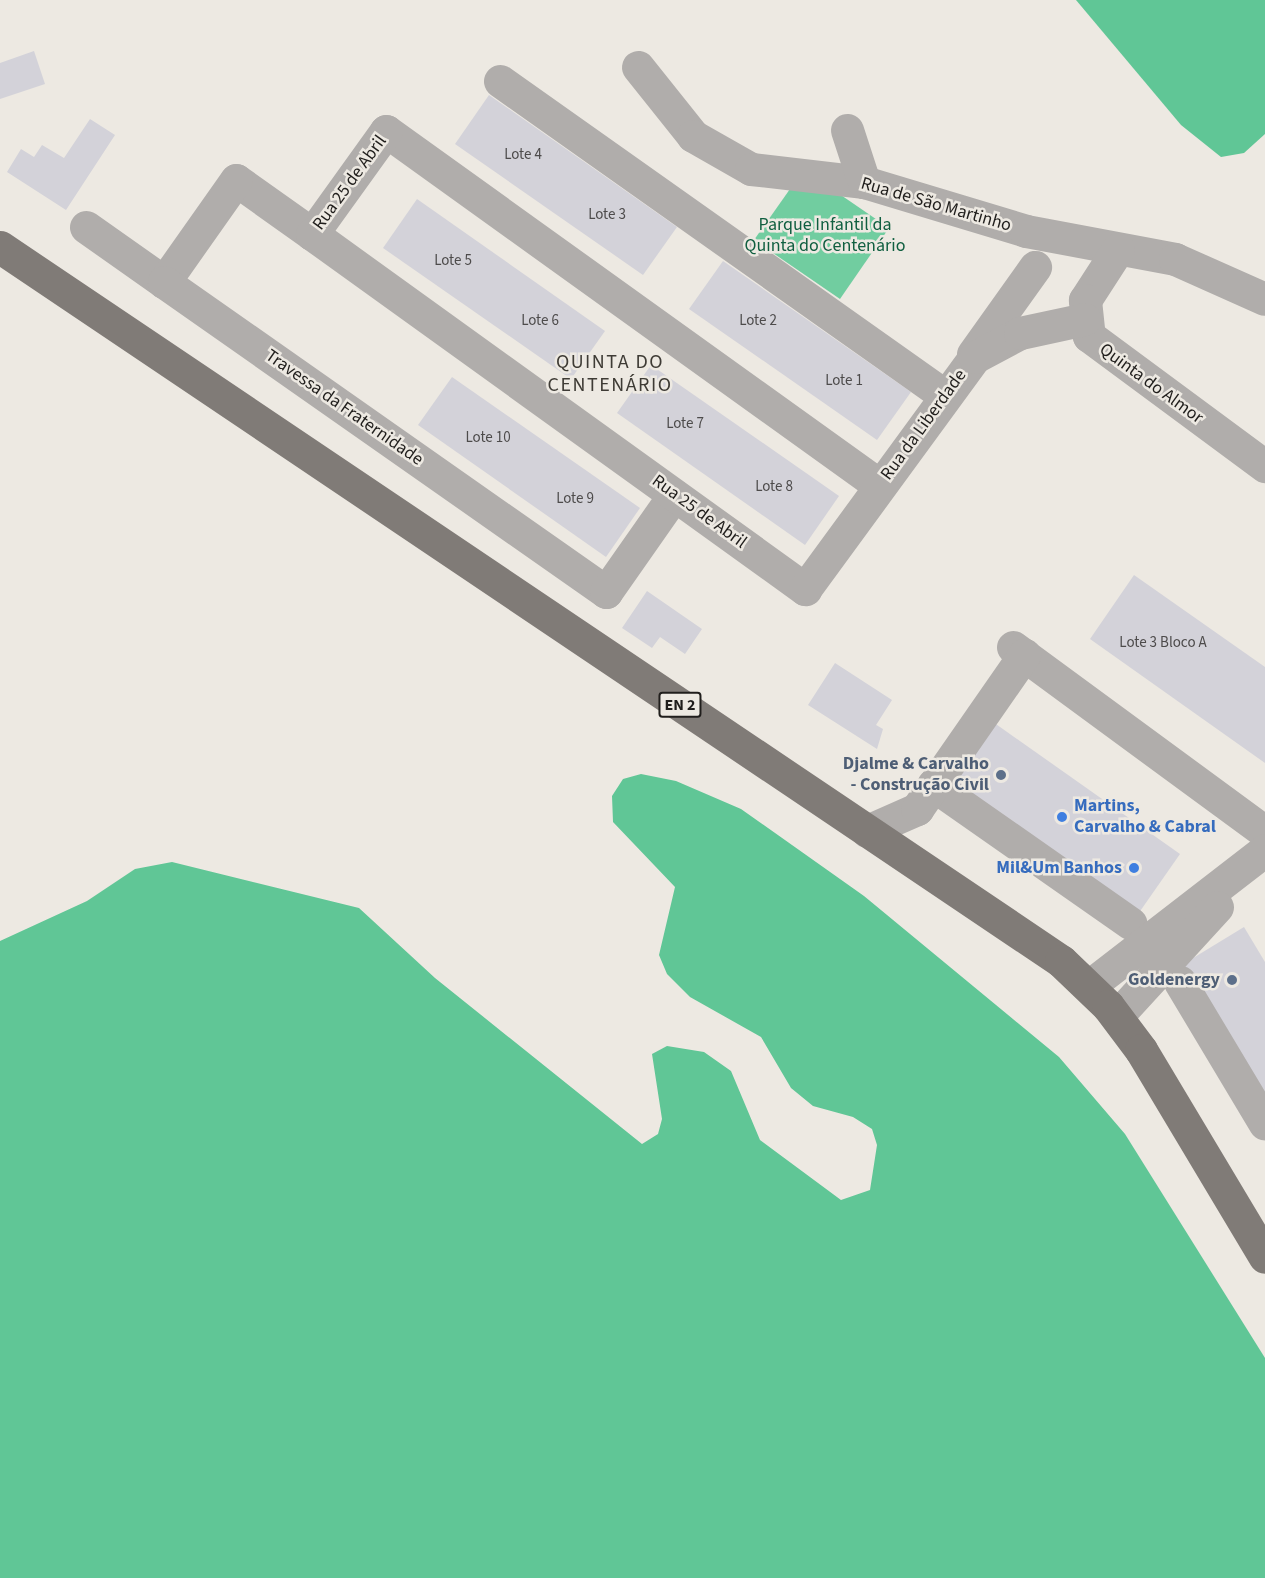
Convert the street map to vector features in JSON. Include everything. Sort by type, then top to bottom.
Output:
[{"type":"main road","name":"EN 2","points":[[0,247],[867,831],[1089,986],[1118,1016],[1265,1257]]},
{"type":"street","name":"Rua de São Martinho","points":[[638,67],[684,127],[727,159],[772,174],[864,182],[1016,229],[1190,262],[1265,299]]},
{"type":"street","points":[[500,81],[949,387],[1035,267]]},
{"type":"street","points":[[847,130],[864,182]]},
{"type":"street","name":"Rua 25 de Abril","points":[[805,589],[312,234],[386,131],[879,485]]},
{"type":"street","points":[[86,227],[164,282],[236,180],[312,234]]},
{"type":"street","points":[[1084,319],[1092,282],[1118,249]]},
{"type":"street","name":"Travessa da Fraternidade","points":[[164,282],[606,592],[674,495]]},
{"type":"street","name":"Rua da Liberdade","points":[[805,589],[949,387],[975,357],[1003,339],[1084,319]]},
{"type":"street","name":"Quinta do Almor","points":[[1084,319],[1089,336],[1107,354],[1265,466]]},
{"type":"street","points":[[867,831],[917,809],[1018,651],[1265,832]]},
{"type":"street","points":[[933,785],[1130,923]]},
{"type":"street","points":[[1089,986],[1265,852]]},
{"type":"street","points":[[1118,1016],[1265,852]]},
{"type":"street","points":[[1180,982],[1265,1124]]},
{"type":"green space","points":[[1076,0],[1265,0],[1265,134],[1244,153],[1221,157],[1181,125]]},
{"type":"green space","name":"Parque Infantil da Quinta do Centenário","points":[[790,189],[835,191],[889,228],[840,299],[754,240]]},
{"type":"green space","points":[[641,774],[676,781],[741,809],[864,896],[1059,1057],[1125,1134],[1265,1358],[1265,1578],[0,1578],[0,941],[87,901],[135,869],[172,862],[359,908],[435,978],[642,1144],[658,1134],[662,1119],[652,1054],[667,1046],[704,1052],[731,1071],[760,1140],[841,1200],[870,1190],[877,1145],[872,1129],[853,1117],[813,1106],[791,1088],[761,1037],[690,997],[667,974],[659,955],[675,887],[613,822],[612,796],[623,779]]},
{"type":"building","points":[[34,51],[45,84],[0,99],[0,63]]},
{"type":"building","points":[[489,95],[677,227],[643,275],[455,144]]},
{"type":"building","points":[[90,119],[115,135],[66,210],[7,172],[21,149],[34,157],[42,145],[64,158]]},
{"type":"building","points":[[417,199],[605,331],[571,379],[383,248]]},
{"type":"building","points":[[723,261],[911,392],[877,440],[689,309]]},
{"type":"building","points":[[651,365],[839,496],[805,545],[617,413]]},
{"type":"building","points":[[452,377],[640,508],[606,557],[418,425]]},
{"type":"building","points":[[1134,575],[1265,667],[1265,763],[1090,639]]},
{"type":"building","points":[[647,591],[702,629],[685,654],[660,637],[652,648],[622,628]]},
{"type":"building","points":[[835,663],[892,700],[876,725],[883,729],[877,749],[808,705]]},
{"type":"building","points":[[993,722],[1180,854],[1136,917],[948,785]]},
{"type":"building","points":[[1244,927],[1265,962],[1265,1107],[1180,966]]},
{"type":"place","name":"Djalme & Carvalho - Construção Civil","points":[[1001,775]]},
{"type":"place","name":"Martins, Carvalho & Cabral","points":[[1062,817]]},
{"type":"place","name":"Mil&Um Banhos","points":[[1134,868]]},
{"type":"place","name":"Goldenergy","points":[[1232,980]]},
{"type":"district","name":"QUINTA DO CENTENÁRIO","points":[[610,374]]}]
